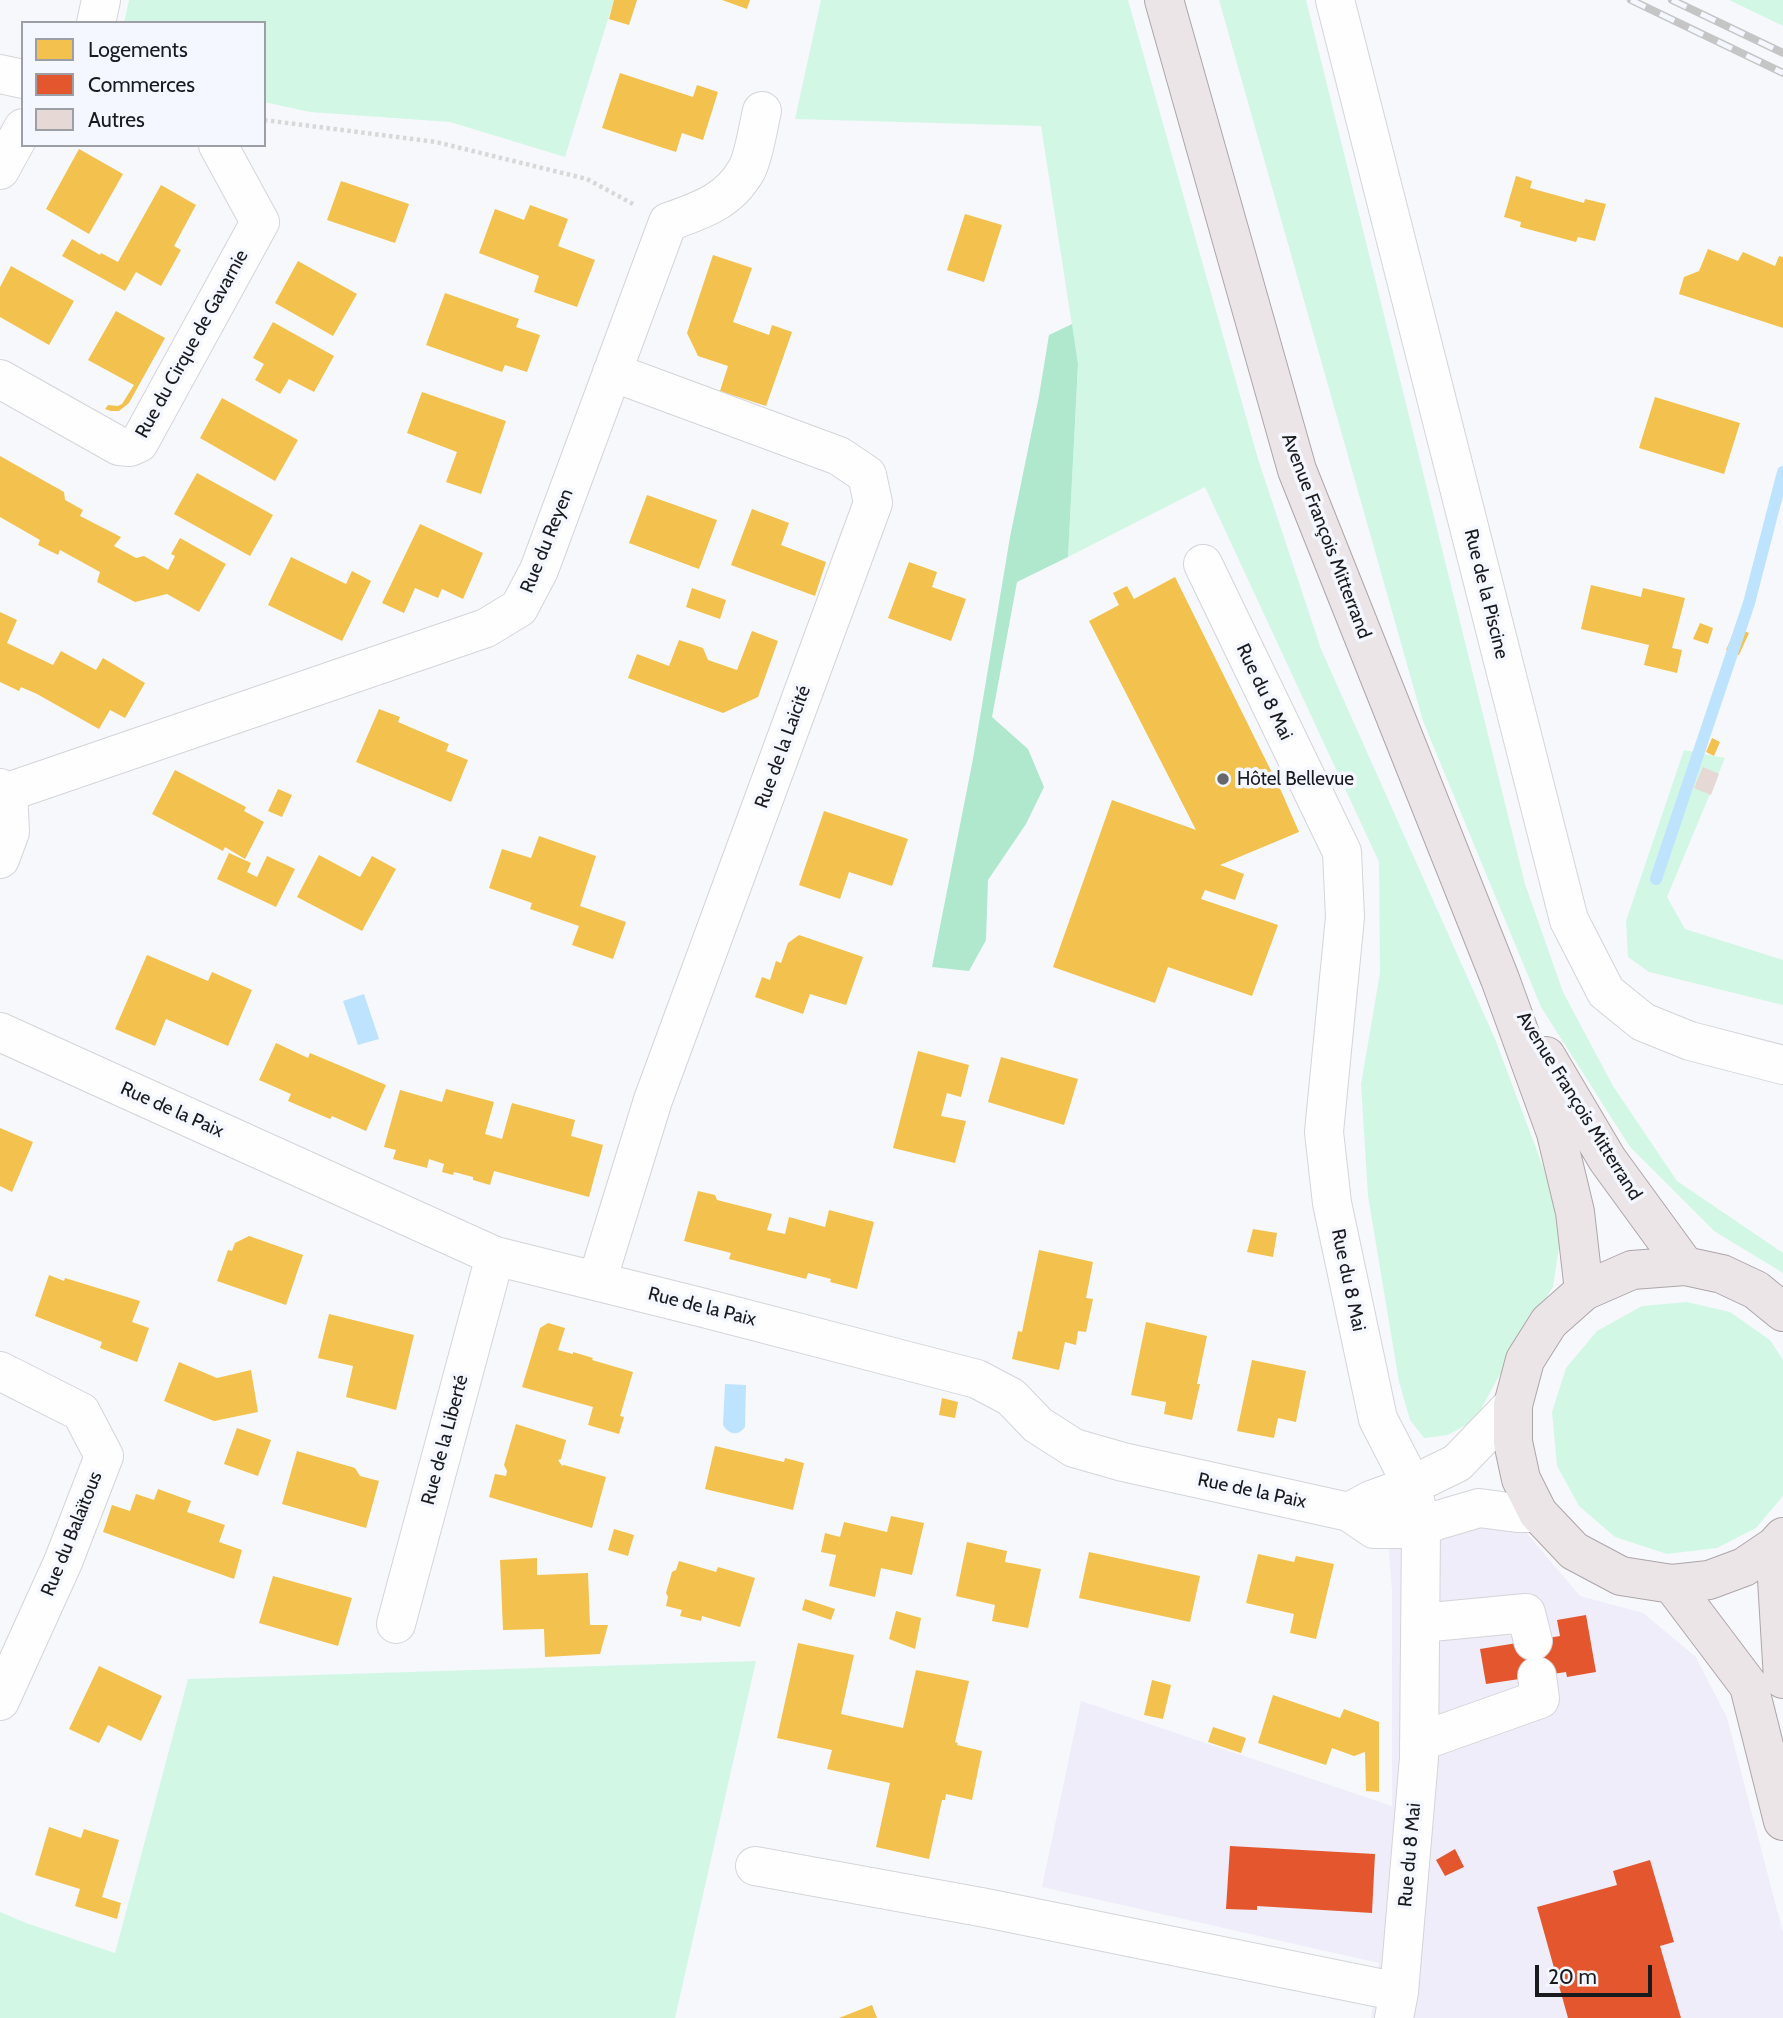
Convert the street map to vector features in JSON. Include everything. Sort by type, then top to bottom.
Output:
[{"type":"main road","name":"Avenue François Mitterrand","points":[[1164,0],[1297,470],[1500,979],[1556,1133],[1575,1212],[1584,1291]]},
{"type":"main road","name":"Avenue François Mitterrand","points":[[1500,979],[1607,1159],[1685,1266]]},
{"type":"main road","points":[[1779,1542],[1744,1567],[1709,1580],[1672,1584],[1620,1576],[1574,1551],[1538,1513],[1521,1479],[1513,1442],[1513,1405],[1525,1360],[1549,1322],[1584,1291],[1632,1270],[1685,1266],[1722,1274],[1756,1290],[1783,1312]]},
{"type":"main road","points":[[1779,1542],[1783,1679]]},
{"type":"main road","points":[[1672,1584],[1749,1686],[1783,1821]]},
{"type":"street","points":[[96,21],[101,0]]},
{"type":"street","name":"Rue de la Piscine","points":[[1335,0],[1569,920],[1606,992],[1643,1022],[1690,1041],[1783,1065]]},
{"type":"street","points":[[0,74],[21,79]]},
{"type":"street","points":[[668,222],[696,213],[729,195],[748,168],[762,111]]},
{"type":"street","points":[[0,170],[21,132]]},
{"type":"street","name":"Rue du Cirque de Gavarnie","points":[[0,379],[119,446],[130,447],[139,443],[260,222],[219,147]]},
{"type":"street","name":"Rue du Reyen","points":[[4,790],[486,628],[519,608],[538,570],[668,222]]},
{"type":"street","name":"Rue de la Laicité","points":[[597,1281],[653,1100],[873,503],[867,475],[839,456],[612,372]]},
{"type":"street","name":"Rue du 8 Mai","points":[[1203,564],[1342,852],[1345,917],[1324,1132],[1332,1203],[1378,1419],[1412,1485],[1421,1529],[1419,1741],[1396,2005]]},
{"type":"street","points":[[0,859],[10,832],[4,790]]},
{"type":"street","name":"Rue de la Paix","points":[[0,1032],[495,1256],[977,1379],[1011,1396],[1038,1424],[1073,1448],[1123,1462],[1349,1512],[1374,1529],[1421,1529]]},
{"type":"street","name":"Rue de la Liberté","points":[[396,1624],[495,1256]]},
{"type":"street","name":"Rue du Balaïtous","points":[[0,1371],[80,1412],[104,1456],[63,1562],[0,1701]]},
{"type":"street","points":[[1349,1512],[1457,1463],[1513,1405]]},
{"type":"street","points":[[1421,1529],[1435,1521],[1479,1508],[1538,1513]]},
{"type":"street","points":[[1419,1741],[1540,1699],[1526,1613],[1421,1623]]},
{"type":"street","points":[[755,1866],[986,1908],[1396,2005]]},
{"type":"path","points":[[266,120],[436,142],[587,178],[668,222]]},
{"type":"shaded area","points":[[1470,1522],[1526,1532],[1580,1596],[1643,1613],[1696,1657],[1727,1718],[1783,1933],[1783,2018],[1371,2018],[1379,1963],[1042,1887],[1081,1701],[1392,1806],[1392,1590],[1387,1528]]},
{"type":"green space","points":[[129,0],[614,0],[565,157],[450,122],[310,112],[266,102],[266,21],[124,21]]},
{"type":"green space","points":[[821,0],[1128,0],[1258,459],[1321,649],[1495,1039],[1563,1220],[1553,1287],[1516,1345],[1475,1420],[1448,1435],[1424,1438],[1410,1420],[1399,1382],[1368,1196],[1361,1084],[1380,973],[1379,862],[1205,487],[1068,557],[1078,364],[1041,126],[795,119]]},
{"type":"green space","points":[[1219,0],[1306,0],[1525,884],[1563,992],[1613,1086],[1677,1181],[1783,1253],[1783,1273],[1714,1231],[1630,1147],[1541,1007],[1423,721]]},
{"type":"green space","points":[[1729,0],[1783,0],[1783,26]]},
{"type":"green space","points":[[1072,324],[1078,364],[1068,557],[1017,582],[992,717],[1028,749],[1044,787],[1026,824],[988,880],[986,940],[969,971],[932,967],[973,759],[1010,537],[1049,335]]},
{"type":"green space","points":[[1684,750],[1725,758],[1667,897],[1685,929],[1783,960],[1783,1005],[1649,972],[1628,957],[1626,921]]},
{"type":"green space","points":[[1687,1302],[1730,1312],[1770,1340],[1783,1360],[1783,1496],[1756,1528],[1717,1548],[1667,1554],[1615,1537],[1579,1506],[1557,1466],[1552,1412],[1566,1368],[1597,1331],[1642,1306]]},
{"type":"green space","points":[[756,1661],[675,2018],[0,2018],[0,1912],[115,1953],[188,1679]]},
{"type":"water","points":[[364,994],[379,1039],[358,1045],[343,1001]]},
{"type":"water","points":[[725,1384],[746,1385],[745,1427],[736,1433],[730,1432],[723,1425]]},
{"type":"building: Logements","points":[[614,0],[637,0],[629,25],[609,19]]},
{"type":"building: Logements","points":[[722,0],[750,0],[747,9]]},
{"type":"building: Logements","points":[[620,73],[693,97],[697,85],[718,92],[703,140],[682,133],[676,152],[602,128]]},
{"type":"building: Logements","points":[[79,149],[123,174],[89,234],[46,209]]},
{"type":"building: Logements","points":[[1516,176],[1532,181],[1530,188],[1584,203],[1585,199],[1606,204],[1595,241],[1578,237],[1576,242],[1520,227],[1521,222],[1504,217]]},
{"type":"building: Logements","points":[[341,181],[409,204],[395,243],[327,220]]},
{"type":"building: Logements","points":[[161,185],[196,205],[174,246],[181,250],[161,286],[136,272],[125,291],[62,256],[72,239],[118,262]]},
{"type":"building: Logements","points":[[530,205],[568,219],[558,246],[595,260],[577,307],[534,292],[539,276],[479,253],[495,209],[524,220]]},
{"type":"building: Logements","points":[[965,214],[1002,225],[984,282],[947,270]]},
{"type":"building: Logements","points":[[1708,249],[1738,261],[1743,252],[1775,266],[1779,256],[1783,257],[1783,328],[1679,294],[1684,277],[1699,271]]},
{"type":"building: Logements","points":[[713,255],[752,268],[733,322],[769,335],[772,325],[792,332],[766,406],[720,391],[728,366],[698,356],[687,333]]},
{"type":"building: Logements","points":[[298,261],[357,294],[333,336],[275,303]]},
{"type":"building: Logements","points":[[11,266],[74,301],[49,345],[0,317],[0,287]]},
{"type":"building: Logements","points":[[445,293],[519,319],[516,327],[540,335],[527,372],[505,365],[502,372],[426,345]]},
{"type":"building: Logements","points":[[116,311],[165,338],[129,403],[119,411],[111,411],[105,409],[108,405],[122,404],[134,385],[88,360]]},
{"type":"building: Logements","points":[[273,322],[334,356],[314,392],[289,379],[280,394],[255,380],[264,364],[253,358]]},
{"type":"building: Logements","points":[[422,392],[506,421],[481,494],[446,482],[457,452],[407,433]]},
{"type":"building: Logements","points":[[1655,397],[1740,423],[1724,474],[1639,448]]},
{"type":"building: Logements","points":[[222,398],[298,440],[275,481],[200,438]]},
{"type":"building: Logements","points":[[0,456],[64,492],[65,500],[83,510],[80,516],[121,537],[114,546],[136,558],[144,556],[168,570],[175,556],[171,554],[180,538],[226,564],[199,612],[167,594],[135,602],[97,582],[100,572],[60,550],[58,555],[38,545],[40,540],[0,517]]},
{"type":"building: Logements","points":[[197,473],[273,515],[250,556],[174,514]]},
{"type":"building: Logements","points":[[647,495],[717,520],[699,569],[629,543]]},
{"type":"building: Logements","points":[[752,509],[789,523],[781,545],[826,562],[815,596],[731,565]]},
{"type":"building: Logements","points":[[420,524],[483,553],[463,599],[442,589],[438,598],[415,588],[404,613],[382,603]]},
{"type":"building: Logements","points":[[291,557],[346,584],[352,571],[371,581],[342,641],[268,605]]},
{"type":"building: Logements","points":[[909,562],[937,572],[932,587],[966,599],[951,641],[888,618]]},
{"type":"building: Logements","points":[[1175,577],[1299,832],[1220,865],[1244,874],[1235,900],[1205,890],[1201,899],[1278,925],[1252,996],[1168,967],[1155,1003],[1053,967],[1112,800],[1196,830],[1089,621],[1119,605],[1113,593],[1127,586],[1134,599]]},
{"type":"building: Logements","points":[[1591,585],[1641,597],[1643,588],[1685,598],[1672,648],[1682,650],[1677,673],[1644,665],[1649,645],[1581,629]]},
{"type":"building: Logements","points":[[692,588],[726,600],[720,619],[686,607]]},
{"type":"building: Logements","points":[[0,612],[17,620],[7,643],[53,665],[61,651],[96,670],[103,658],[145,683],[125,718],[110,710],[99,729],[37,694],[21,687],[19,691],[0,682]]},
{"type":"building: Logements","points":[[1700,623],[1713,628],[1708,644],[1693,639]]},
{"type":"building: Logements","points":[[1736,628],[1749,633],[1739,655],[1726,650]]},
{"type":"building: Logements","points":[[752,631],[778,641],[758,697],[723,713],[628,678],[637,654],[669,666],[679,640],[703,648],[708,660],[737,670]]},
{"type":"building: Logements","points":[[379,709],[400,717],[398,722],[449,744],[446,751],[468,760],[451,802],[356,762]]},
{"type":"building: Logements","points":[[1712,738],[1720,742],[1714,756],[1706,752]]},
{"type":"building: Logements","points":[[175,770],[246,807],[244,811],[264,822],[245,859],[225,847],[223,851],[152,814]]},
{"type":"building: Logements","points":[[278,789],[292,795],[282,817],[268,811]]},
{"type":"building: Logements","points":[[824,811],[908,839],[892,886],[849,872],[840,899],[799,885]]},
{"type":"building: Logements","points":[[539,836],[596,856],[580,906],[626,922],[613,959],[572,945],[579,926],[530,909],[532,903],[489,888],[502,849],[531,858]]},
{"type":"building: Logements","points":[[229,853],[251,863],[247,872],[257,877],[267,856],[295,869],[276,907],[217,879]]},
{"type":"building: Logements","points":[[319,855],[360,877],[372,856],[396,869],[362,931],[297,897]]},
{"type":"building: Logements","points":[[799,935],[863,957],[846,1005],[810,994],[803,1014],[755,997],[762,977],[770,980],[776,961],[781,963],[788,943]]},
{"type":"building: Logements","points":[[147,955],[208,981],[212,972],[252,990],[228,1046],[166,1019],[155,1046],[115,1029]]},
{"type":"building: Logements","points":[[276,1043],[308,1058],[310,1053],[386,1085],[366,1131],[288,1101],[291,1094],[259,1080]]},
{"type":"building: Logements","points":[[918,1051],[969,1065],[961,1097],[947,1093],[941,1116],[966,1121],[955,1163],[893,1148]]},
{"type":"building: Logements","points":[[1001,1057],[1078,1079],[1064,1125],[988,1102]]},
{"type":"building: Logements","points":[[446,1089],[494,1102],[485,1134],[502,1139],[512,1103],[575,1120],[571,1136],[603,1145],[589,1197],[494,1171],[490,1185],[473,1180],[473,1177],[442,1172],[444,1164],[429,1159],[427,1168],[393,1159],[396,1150],[384,1147],[400,1090],[442,1102]]},
{"type":"building: Logements","points":[[0,1128],[33,1142],[12,1192],[0,1186]]},
{"type":"building: Logements","points":[[698,1191],[715,1195],[717,1200],[772,1214],[767,1230],[785,1234],[789,1217],[825,1227],[829,1210],[874,1222],[857,1289],[808,1273],[806,1279],[729,1259],[731,1253],[684,1241]]},
{"type":"building: Logements","points":[[1253,1229],[1277,1233],[1273,1257],[1247,1252]]},
{"type":"building: Logements","points":[[249,1236],[303,1255],[286,1305],[217,1281],[228,1250],[232,1251],[235,1243]]},
{"type":"building: Logements","points":[[1039,1250],[1093,1262],[1086,1298],[1093,1299],[1086,1332],[1078,1331],[1076,1345],[1065,1342],[1059,1370],[1012,1359],[1018,1331],[1022,1332]]},
{"type":"building: Logements","points":[[49,1275],[140,1301],[132,1322],[149,1328],[137,1362],[100,1348],[102,1342],[35,1316]]},
{"type":"building: Logements","points":[[329,1314],[414,1335],[396,1410],[346,1397],[353,1366],[318,1358]]},
{"type":"building: Logements","points":[[1146,1322],[1207,1336],[1192,1420],[1164,1414],[1166,1402],[1131,1395]]},
{"type":"building: Logements","points":[[548,1323],[565,1328],[558,1350],[573,1352],[633,1372],[620,1416],[624,1417],[619,1434],[588,1425],[593,1407],[522,1387],[540,1328]]},
{"type":"building: Logements","points":[[1252,1360],[1306,1371],[1296,1422],[1278,1418],[1274,1438],[1237,1431]]},
{"type":"building: Logements","points":[[179,1362],[217,1378],[251,1370],[258,1412],[214,1421],[164,1401]]},
{"type":"building: Logements","points":[[942,1398],[958,1402],[955,1418],[939,1415]]},
{"type":"building: Logements","points":[[516,1424],[566,1440],[561,1459],[558,1460],[562,1466],[606,1477],[592,1528],[489,1497],[495,1474],[506,1476],[504,1465]]},
{"type":"building: Logements","points":[[237,1428],[271,1440],[258,1476],[224,1464]]},
{"type":"building: Logements","points":[[715,1446],[784,1462],[785,1458],[804,1463],[793,1510],[705,1489]]},
{"type":"building: Logements","points":[[297,1451],[355,1468],[360,1476],[379,1481],[366,1528],[282,1504]]},
{"type":"building: Logements","points":[[158,1489],[191,1501],[187,1512],[225,1525],[219,1542],[242,1550],[234,1579],[103,1532],[112,1505],[130,1511],[136,1494],[154,1500]]},
{"type":"building: Logements","points":[[891,1516],[924,1523],[912,1575],[881,1568],[875,1597],[829,1586],[836,1555],[821,1552],[825,1533],[840,1537],[844,1522],[887,1532]]},
{"type":"building: Logements","points":[[614,1529],[634,1535],[628,1556],[608,1550]]},
{"type":"building: Logements","points":[[967,1542],[1007,1551],[1005,1562],[1041,1569],[1028,1628],[992,1621],[995,1605],[956,1596]]},
{"type":"building: Logements","points":[[1089,1552],[1200,1576],[1190,1622],[1079,1598]]},
{"type":"building: Logements","points":[[1258,1554],[1294,1562],[1296,1556],[1334,1564],[1316,1639],[1290,1633],[1294,1614],[1246,1603]]},
{"type":"building: Logements","points":[[537,1558],[537,1575],[588,1573],[590,1625],[608,1625],[600,1654],[545,1657],[544,1629],[503,1630],[500,1560]]},
{"type":"building: Logements","points":[[679,1561],[716,1572],[718,1567],[755,1578],[740,1627],[702,1616],[701,1621],[680,1616],[682,1610],[666,1606],[666,1593],[672,1572],[676,1570]]},
{"type":"building: Logements","points":[[273,1576],[352,1598],[338,1646],[259,1623]]},
{"type":"building: Logements","points":[[805,1599],[835,1609],[831,1620],[802,1610]]},
{"type":"building: Logements","points":[[896,1611],[921,1618],[915,1649],[889,1639]]},
{"type":"building: Logements","points":[[798,1643],[854,1655],[841,1714],[903,1728],[916,1670],[969,1681],[955,1742],[957,1745],[982,1751],[972,1800],[946,1794],[945,1800],[942,1800],[929,1859],[876,1847],[890,1783],[827,1769],[832,1750],[777,1738]]},
{"type":"building: Logements","points":[[99,1666],[162,1696],[141,1741],[108,1725],[99,1743],[69,1729]]},
{"type":"building: Logements","points":[[1152,1680],[1171,1685],[1163,1719],[1144,1715]]},
{"type":"building: Logements","points":[[1273,1695],[1340,1718],[1344,1709],[1379,1722],[1379,1792],[1366,1791],[1365,1752],[1354,1756],[1332,1748],[1326,1765],[1258,1743]]},
{"type":"building: Logements","points":[[1213,1727],[1246,1738],[1241,1753],[1208,1742]]},
{"type":"building: Logements","points":[[49,1827],[81,1838],[84,1829],[119,1840],[102,1897],[121,1903],[117,1919],[75,1906],[80,1889],[35,1875]]},
{"type":"building: Logements","points":[[872,2005],[877,2018],[839,2018]]},
{"type":"building: Commerces","points":[[1586,1615],[1596,1672],[1567,1677],[1566,1672],[1486,1684],[1480,1649],[1560,1636],[1557,1620]]},
{"type":"building: Commerces","points":[[1230,1846],[1375,1854],[1372,1913],[1257,1906],[1257,1910],[1226,1909]]},
{"type":"building: Commerces","points":[[1455,1849],[1464,1867],[1445,1876],[1436,1860]]},
{"type":"building: Commerces","points":[[1650,1860],[1674,1942],[1660,1946],[1681,2018],[1568,2018],[1537,1907],[1617,1885],[1613,1871]]},
{"type":"building: Autres","points":[[1703,767],[1719,774],[1711,795],[1694,788]]},
{"type":"waterway","points":[[1656,879],[1749,603],[1783,472]]},
{"type":"railway","points":[[1631,0],[1783,73]]},
{"type":"railway","points":[[1672,0],[1783,53]]},
{"type":"place","name":"Hôtel Bellevue","points":[[1223,779]]}]
